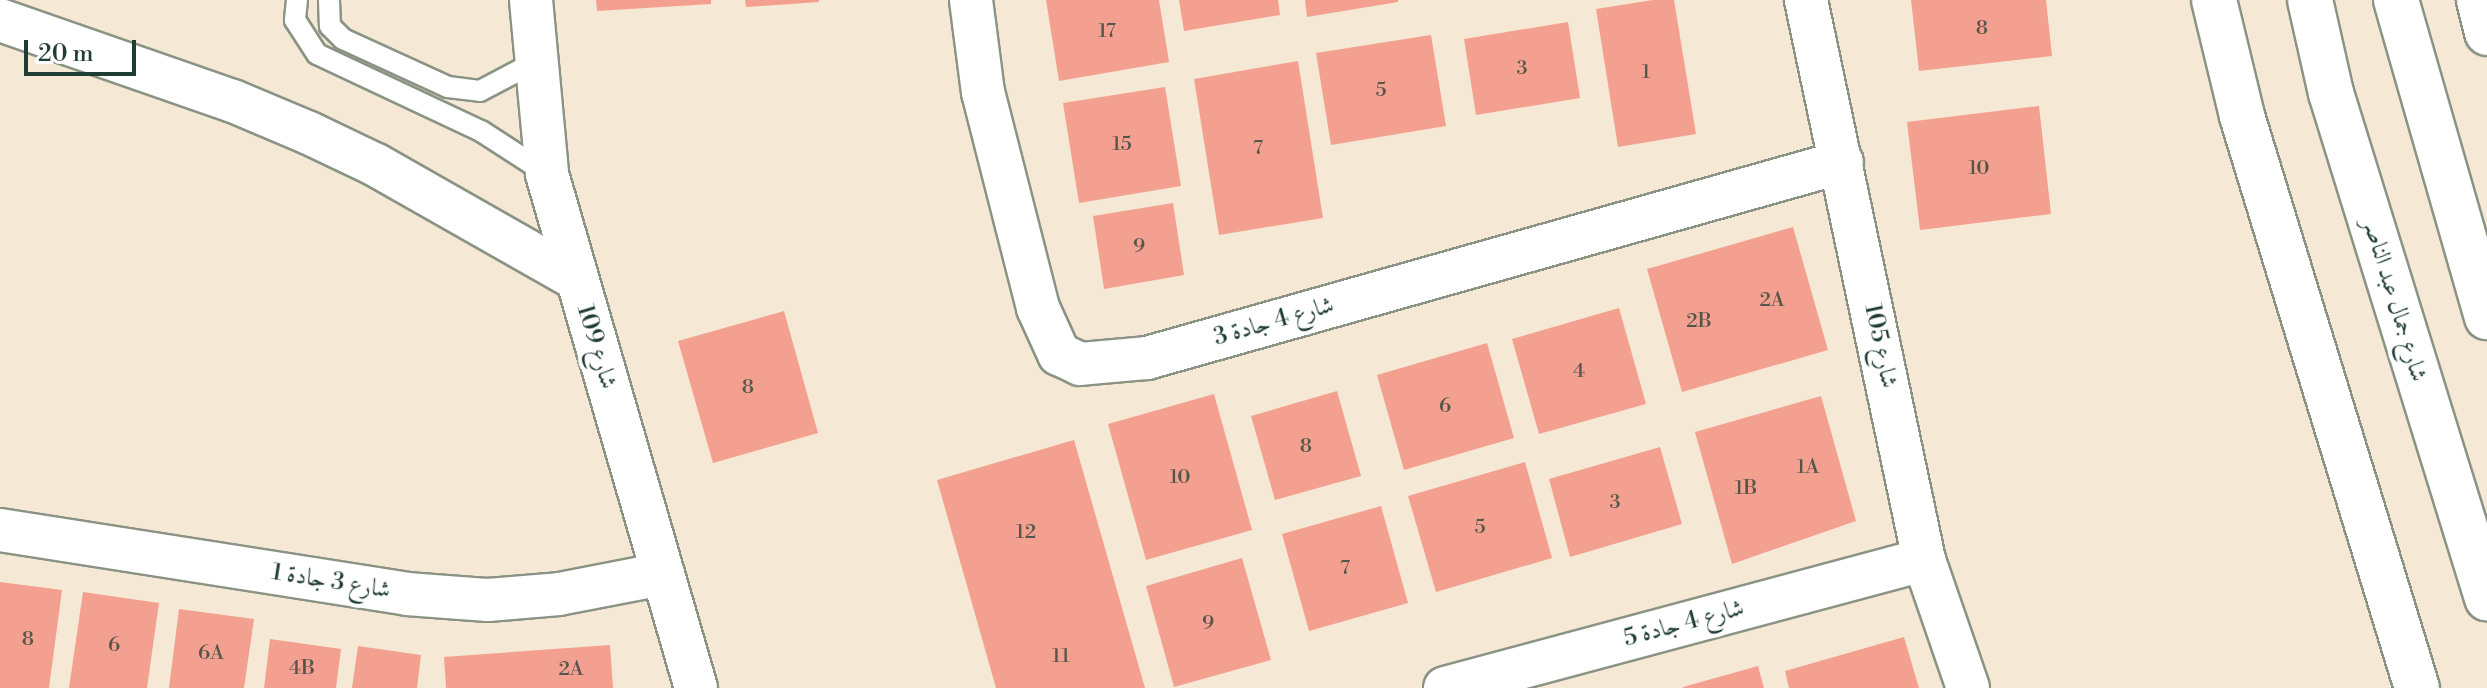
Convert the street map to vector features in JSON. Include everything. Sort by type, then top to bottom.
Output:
[{"type":"main road","points":[[2214,0],[2242,116],[2417,688]]},
{"type":"main road","name":"شارع جمال عبد الناصر","points":[[2310,0],[2336,108],[2487,598]]},
{"type":"main road","points":[[2396,0],[2487,317]]},
{"type":"main road","points":[[2479,0],[2487,33]]},
{"type":"street","name":"شارع 109","points":[[531,0],[547,174],[696,688]]},
{"type":"street","name":"شارع 4 جادة 3","points":[[971,0],[983,92],[1038,308],[1059,354],[1080,364],[1147,358],[1842,162]]},
{"type":"street","name":"شارع 105","points":[[1806,0],[1924,560],[1968,688]]},
{"type":"street","points":[[0,20],[233,101],[309,133],[376,165],[575,278]]},
{"type":"street","name":"شارع 3 جادة 1","points":[[0,530],[407,594],[488,600],[559,594],[663,574]]},
{"type":"street","name":"شارع 4 جادة 5","points":[[1445,688],[1924,560]]},
{"type":"lane","points":[[297,0],[295,20],[317,54],[494,138],[547,174]]},
{"type":"lane","points":[[329,0],[330,26],[343,39],[448,87],[480,91],[535,62]]},
{"type":"building","points":[[596,0],[711,0],[711,4],[597,11]]},
{"type":"building","points":[[745,0],[819,0],[819,2],[746,7]]},
{"type":"building","points":[[1046,0],[1159,0],[1169,62],[1059,81]]},
{"type":"building","points":[[1179,0],[1278,0],[1280,15],[1184,31]]},
{"type":"building","points":[[1305,0],[1398,0],[1398,2],[1307,17]]},
{"type":"building","points":[[1653,0],[1674,0],[1696,134],[1618,147],[1596,9]]},
{"type":"building","points":[[1911,0],[2046,0],[2052,56],[1919,71]]},
{"type":"building","points":[[1568,22],[1580,98],[1476,115],[1464,39]]},
{"type":"building","points":[[1431,35],[1446,126],[1331,145],[1316,53]]},
{"type":"building","points":[[1298,61],[1323,218],[1219,235],[1194,79]]},
{"type":"building","points":[[1165,87],[1181,186],[1079,203],[1063,103]]},
{"type":"building","points":[[2039,106],[2051,214],[1920,230],[1907,122]]},
{"type":"building","points":[[1173,203],[1184,275],[1104,289],[1093,216]]},
{"type":"building","points":[[1793,227],[1828,350],[1682,392],[1647,269]]},
{"type":"building","points":[[1619,308],[1646,404],[1539,434],[1512,339]]},
{"type":"building","points":[[784,311],[818,433],[713,463],[678,341]]},
{"type":"building","points":[[1487,343],[1514,438],[1404,470],[1377,375]]},
{"type":"building","points":[[1337,391],[1361,476],[1275,500],[1251,416]]},
{"type":"building","points":[[1214,394],[1252,530],[1146,560],[1108,424]]},
{"type":"building","points":[[1821,396],[1856,521],[1732,564],[1695,432]]},
{"type":"building","points":[[1074,440],[1145,688],[996,688],[937,480]]},
{"type":"building","points":[[1660,447],[1682,524],[1570,557],[1549,479]]},
{"type":"building","points":[[1525,462],[1552,558],[1436,592],[1408,496]]},
{"type":"building","points":[[1381,506],[1408,603],[1309,631],[1282,534]]},
{"type":"building","points":[[1242,558],[1271,660],[1174,687],[1146,586]]},
{"type":"building","points":[[0,582],[62,590],[49,688],[0,688]]},
{"type":"building","points":[[83,592],[159,603],[147,688],[69,688]]},
{"type":"building","points":[[179,609],[254,619],[244,688],[169,688]]},
{"type":"building","points":[[1904,637],[1919,688],[1789,688],[1785,671]]},
{"type":"building","points":[[270,639],[341,649],[336,688],[264,688]]},
{"type":"building","points":[[610,645],[613,688],[446,688],[444,657]]},
{"type":"building","points":[[358,646],[421,655],[417,688],[352,688]]},
{"type":"building","points":[[1758,666],[1764,688],[1683,688],[1683,687]]}]
